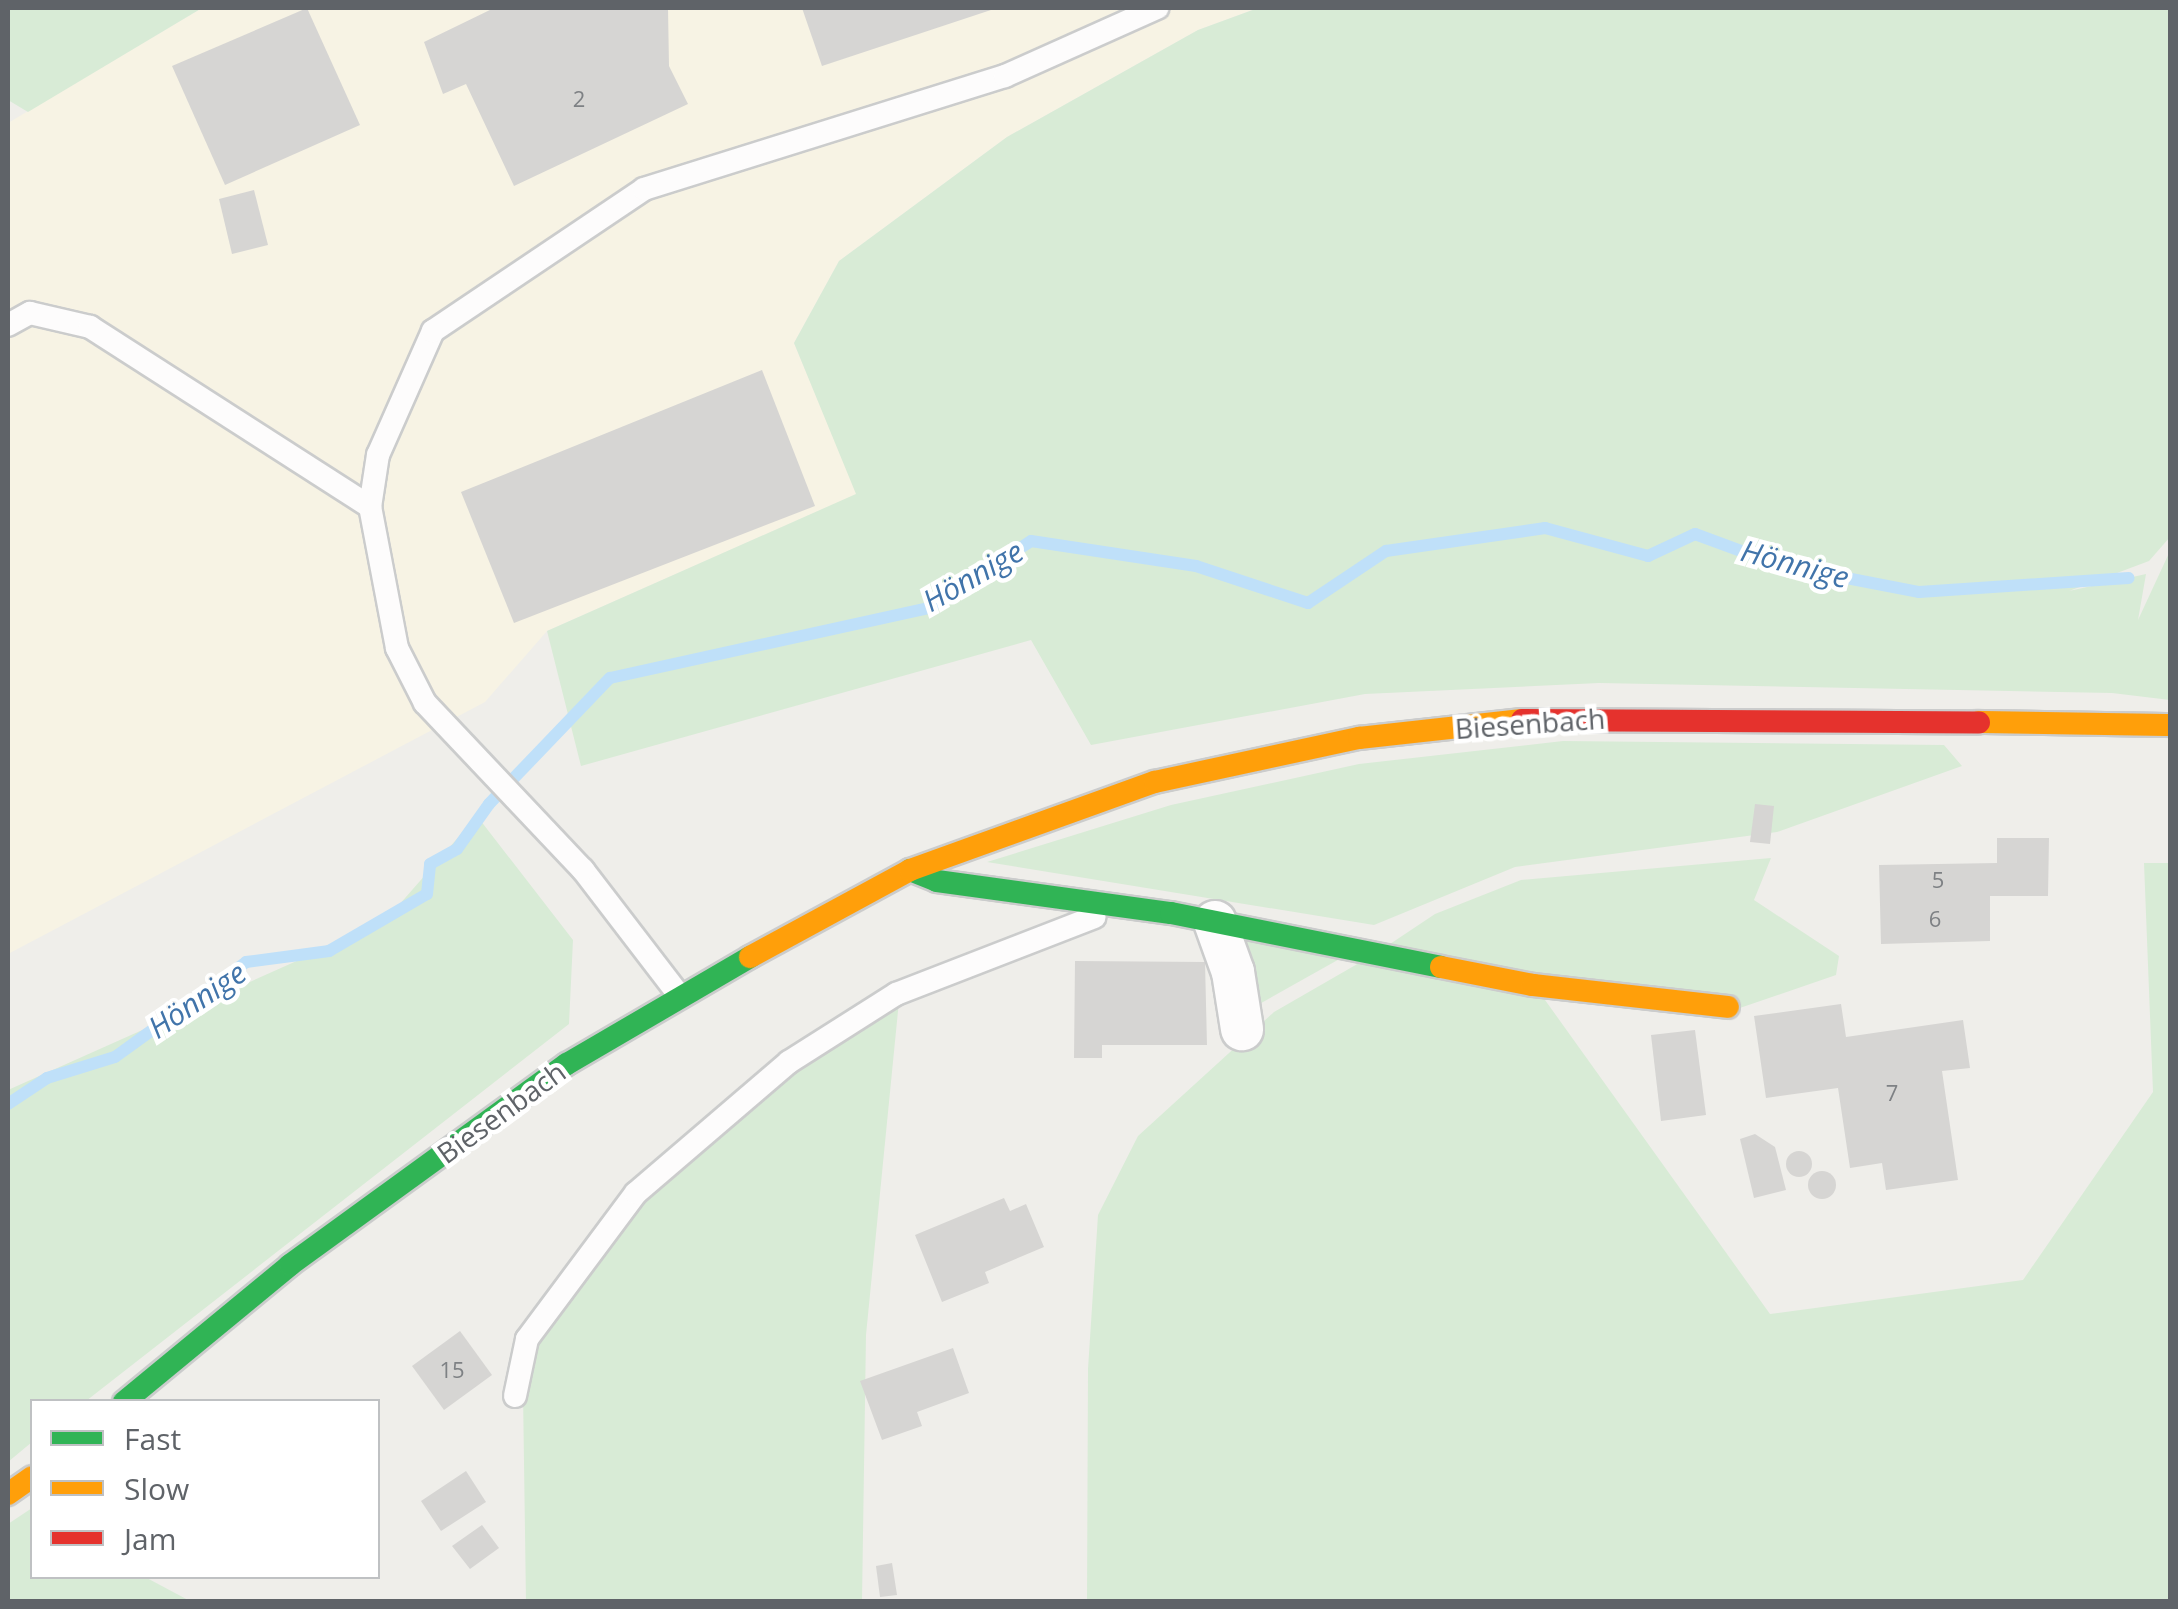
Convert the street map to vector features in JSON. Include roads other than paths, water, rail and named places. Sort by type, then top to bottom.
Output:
[{"type":"main road","name":"Biesenbach","points":[[128,1399],[305,1254],[568,1064],[679,995],[910,870],[1155,782],[1359,738],[1556,716],[2170,725]]},
{"type":"main road","points":[[910,870],[937,881],[1215,922],[1533,985],[1728,1007]]},
{"type":"street","points":[[1215,922],[1234,972],[1242,1029]]},
{"type":"lane","points":[[679,995],[531,814],[425,702],[397,648],[370,507],[378,455],[434,330],[644,189],[1005,76],[1157,8]]},
{"type":"lane","points":[[8,325],[30,313],[90,327],[370,507]]},
{"type":"lane","points":[[515,1396],[526,1339],[636,1193],[789,1062],[896,994],[1117,909]]},
{"type":"waterway","name":"Hönnige","points":[[8,1104],[47,1078],[115,1057],[246,962],[329,951],[427,894],[430,864],[457,849],[489,804],[610,678],[929,608],[1031,541],[1196,566],[1308,603],[1386,551],[1545,528],[1648,556],[1695,534],[1779,565],[1919,592],[2129,578]]}]
